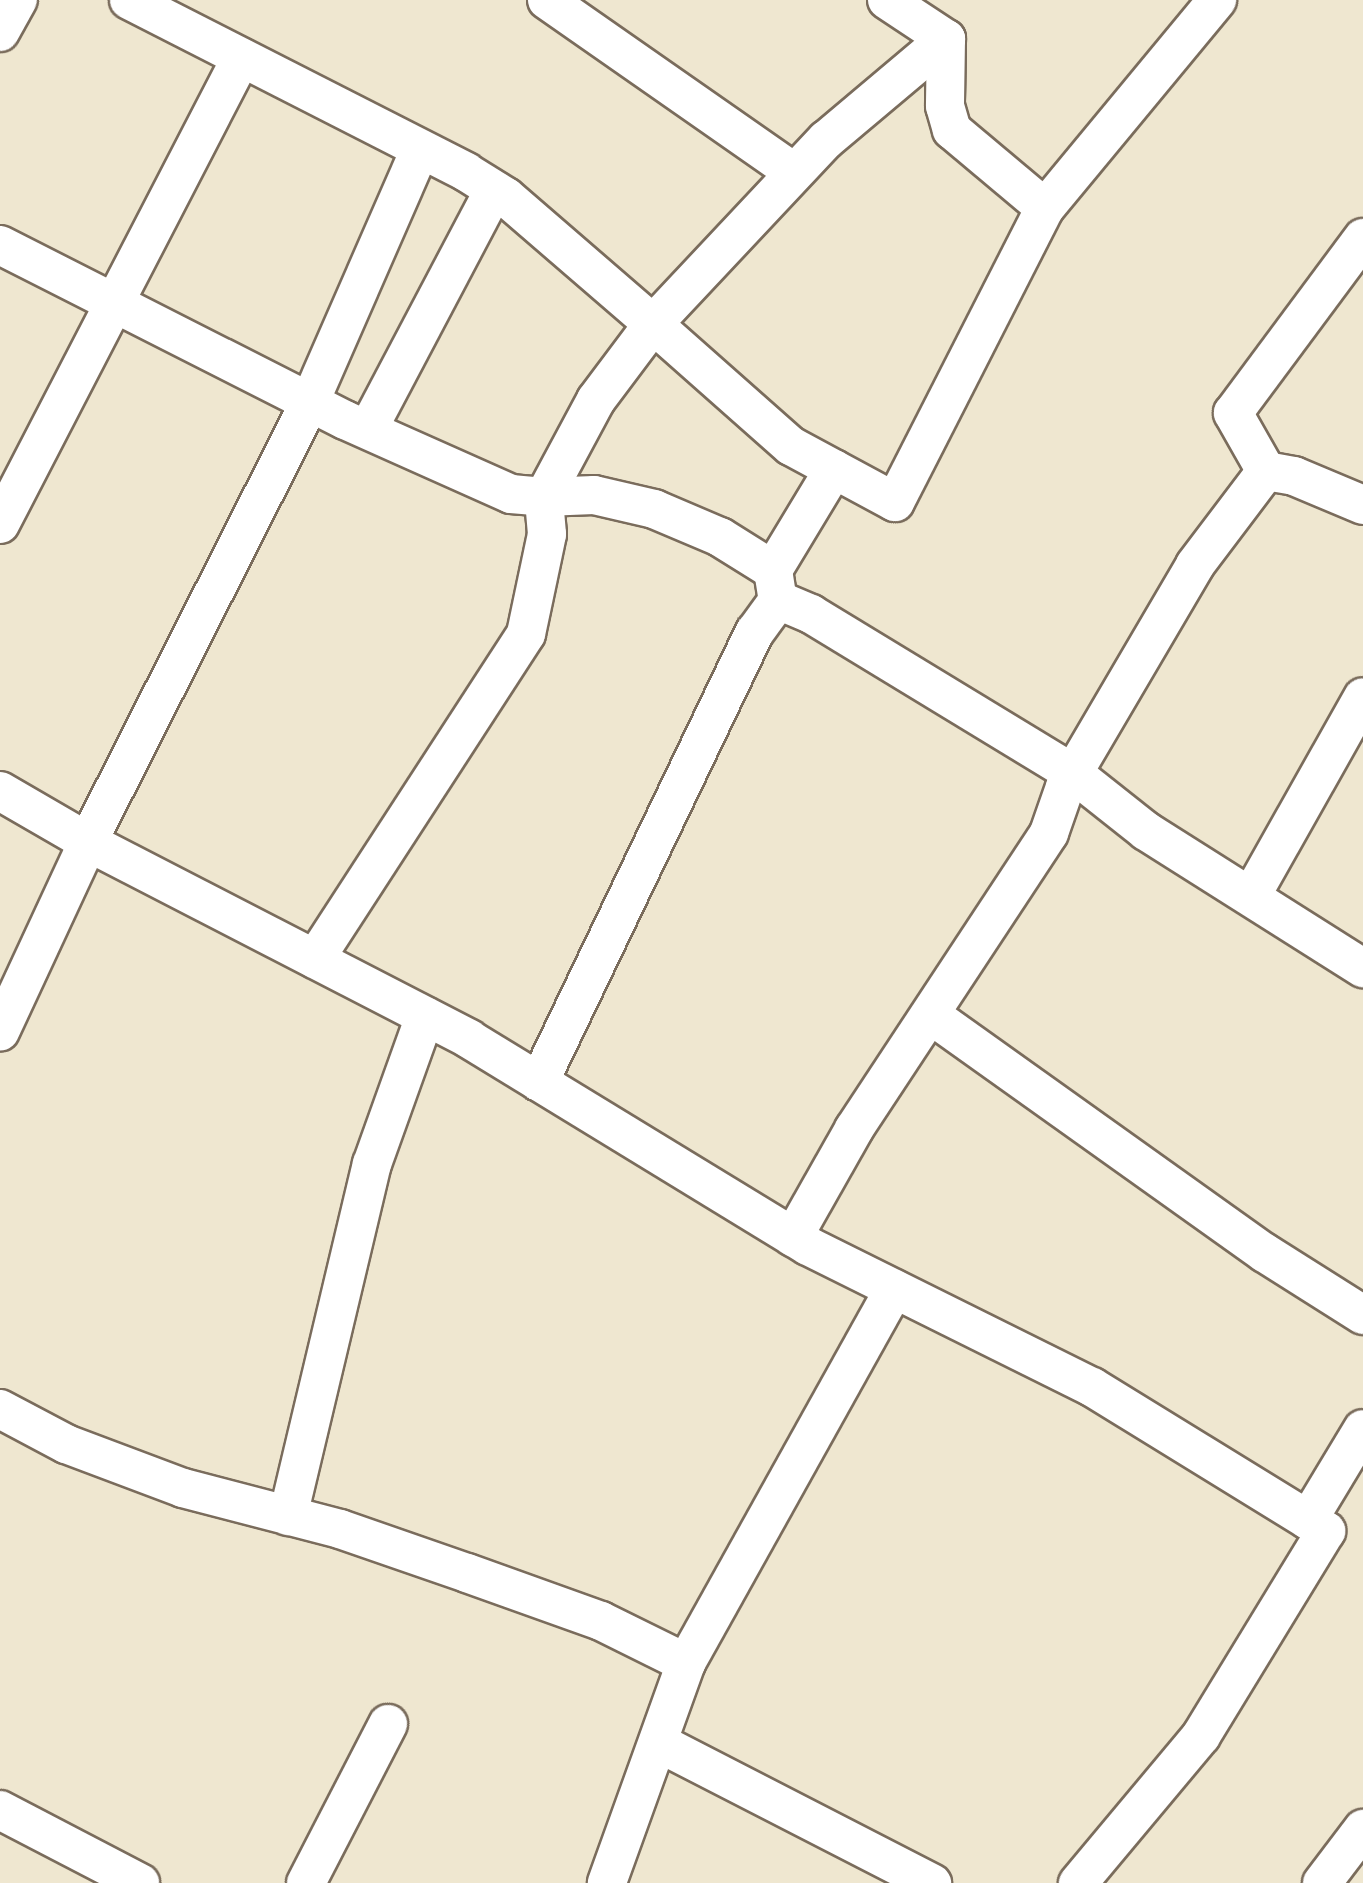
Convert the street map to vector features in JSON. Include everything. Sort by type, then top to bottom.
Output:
[{"type":"street","points":[[0,32],[18,0]]},
{"type":"street","points":[[547,0],[794,172]]},
{"type":"street","points":[[887,0],[946,39]]},
{"type":"street","points":[[146,3],[241,58],[494,190],[653,324],[791,446],[895,502],[1045,208],[1217,0]]},
{"type":"street","points":[[315,959],[526,634],[547,534],[544,497],[596,400],[653,324],[794,172],[946,39]]},
{"type":"street","points":[[946,39],[945,106],[953,130],[1045,208]]},
{"type":"street","points":[[0,524],[241,58]]},
{"type":"street","points":[[0,1032],[88,842],[310,402],[419,152]]},
{"type":"street","points":[[368,429],[494,190]]},
{"type":"street","points":[[1357,492],[1266,471],[1233,413],[1363,238]]},
{"type":"street","points":[[0,245],[310,402],[511,494],[544,497],[594,495],[654,509],[720,537],[811,614],[1074,774],[1146,831],[1363,968]]},
{"type":"street","points":[[539,1082],[775,585],[834,469]]},
{"type":"street","points":[[793,1237],[931,1015],[1049,833],[1074,774],[1195,565],[1266,471]]},
{"type":"street","points":[[1251,896],[1363,697]]},
{"type":"street","points":[[0,791],[88,842],[425,1016],[539,1082],[793,1237],[1092,1387],[1326,1531],[1201,1736],[1078,1883]]},
{"type":"street","points":[[931,1015],[1274,1260],[1363,1315]]},
{"type":"street","points":[[288,1516],[372,1164],[425,1016]]},
{"type":"street","points":[[607,1883],[661,1744],[686,1663],[894,1289]]},
{"type":"street","points":[[0,1409],[66,1444],[183,1488],[288,1516],[601,1621],[686,1663]]},
{"type":"street","points":[[1308,1520],[1363,1429]]},
{"type":"street","points":[[306,1883],[388,1724]]},
{"type":"street","points":[[661,1744],[932,1883]]},
{"type":"street","points":[[0,1810],[140,1883]]},
{"type":"street","points":[[1322,1883],[1363,1829]]}]
